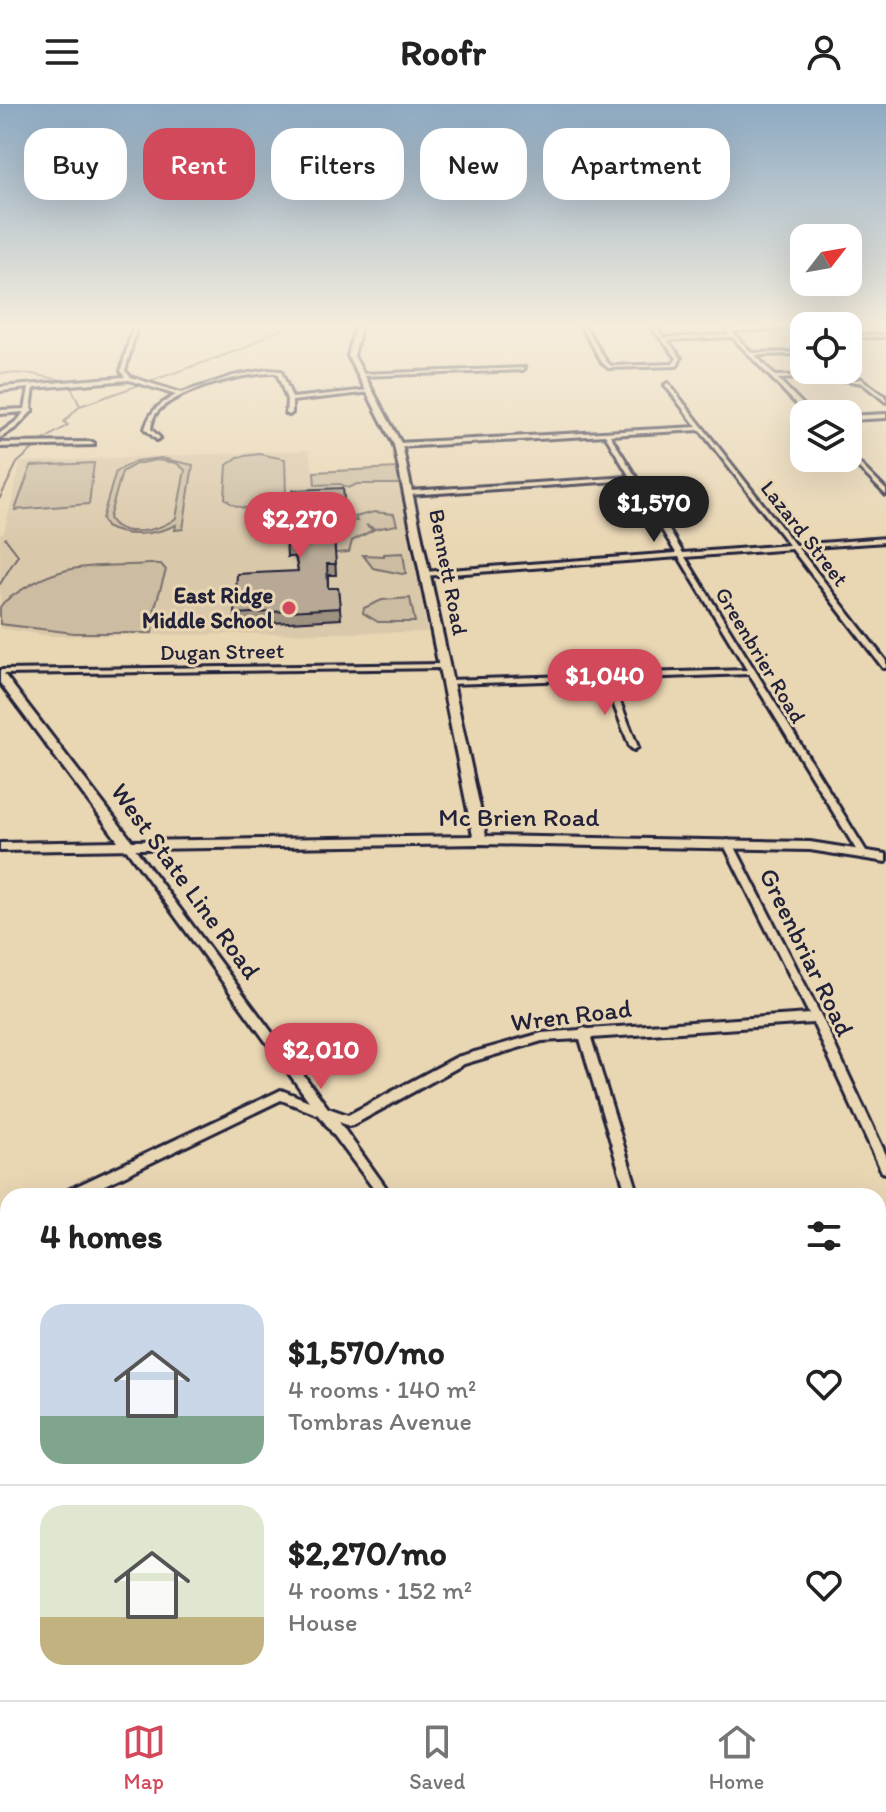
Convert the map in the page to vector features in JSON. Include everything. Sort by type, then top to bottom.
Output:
[{"type":"street","points":[[0,436],[23,420],[30,410],[31,397]]},
{"type":"street","points":[[157,438],[148,429],[151,414],[176,397]]},
{"type":"street","points":[[289,413],[290,400],[315,397]]},
{"type":"street","name":"Bennett Road","points":[[372,397],[398,445],[480,840]]},
{"type":"street","name":"Lazard Street","points":[[678,397],[886,666]]},
{"type":"street","points":[[0,412],[30,410]]},
{"type":"street","points":[[862,417],[886,416]]},
{"type":"street","points":[[398,445],[701,428]]},
{"type":"street","name":"Greenbrier Road","points":[[606,433],[749,672],[863,854]]},
{"type":"street","points":[[0,445],[92,444]]},
{"type":"street","points":[[862,468],[886,493]]},
{"type":"street","points":[[409,493],[634,478]]},
{"type":"street","points":[[424,574],[886,540]]},
{"type":"street","name":"Dugan Street","points":[[0,674],[444,666]]},
{"type":"street","points":[[449,682],[749,672]]},
{"type":"street","name":"West State Line Road","points":[[0,674],[380,1188]]},
{"type":"street","points":[[606,675],[634,747]]},
{"type":"street","name":"Mc Brien Road","points":[[0,847],[480,840],[728,843],[810,846],[886,858]]},
{"type":"street","name":"Greenbriar Road","points":[[728,843],[816,1018],[886,1168]]},
{"type":"street","name":"Wren Road","points":[[325,1112],[349,1121],[461,1060],[495,1048],[584,1032],[816,1018]]},
{"type":"street","points":[[584,1032],[631,1188]]},
{"type":"street","points":[[86,1188],[281,1095],[325,1112]]},
{"type":"shaded area","points":[[309,450],[313,471],[399,467],[427,632],[49,636],[0,628],[0,534],[4,532],[21,462]]},
{"type":"shaded area","points":[[259,454],[285,459],[286,497],[255,508],[230,503],[225,498],[227,465],[238,457]]},
{"type":"shaded area","points":[[161,458],[193,465],[183,529],[175,530],[176,525],[150,533],[132,534],[106,527],[102,519],[116,471],[136,461]],"holes":[[[157,460],[176,463],[185,470],[176,518],[151,530],[131,531],[114,525],[109,518],[122,472],[136,464]]]},
{"type":"shaded area","points":[[94,463],[89,504],[15,510],[31,466]]},
{"type":"shaded area","points":[[398,468],[402,484],[357,484],[349,488],[340,484],[315,485],[314,472]]},
{"type":"shaded area","points":[[374,512],[394,514],[397,525],[375,529],[366,525],[373,530],[352,541],[349,552],[335,553],[334,536],[348,536],[345,521],[357,521],[355,517]]},
{"type":"shaded area","points":[[403,553],[406,573],[402,574],[373,568],[363,555],[384,556]]},
{"type":"shaded area","points":[[161,564],[166,570],[155,607],[152,633],[74,633],[0,624],[0,607],[4,602],[41,579],[74,569]]},
{"type":"shaded area","points":[[410,598],[415,622],[378,622],[363,613],[364,608],[382,600]]},
{"type":"building","points":[[343,488],[346,525],[333,526],[336,564],[327,564],[328,588],[338,588],[340,608],[235,614],[237,574],[298,571],[294,546],[286,546],[286,536],[296,536],[293,490]]},
{"type":"waterway","points":[[76,397],[80,406]]},
{"type":"waterway","points":[[80,406],[104,397]]},
{"type":"waterway","points":[[40,442],[68,425],[64,422],[80,406]]},
{"type":"waterway","points":[[0,498],[17,463],[35,447]]},
{"type":"waterway","points":[[0,584],[18,555],[5,538]]},
{"type":"place","name":"East Ridge Middle School","points":[[289,608]]}]
